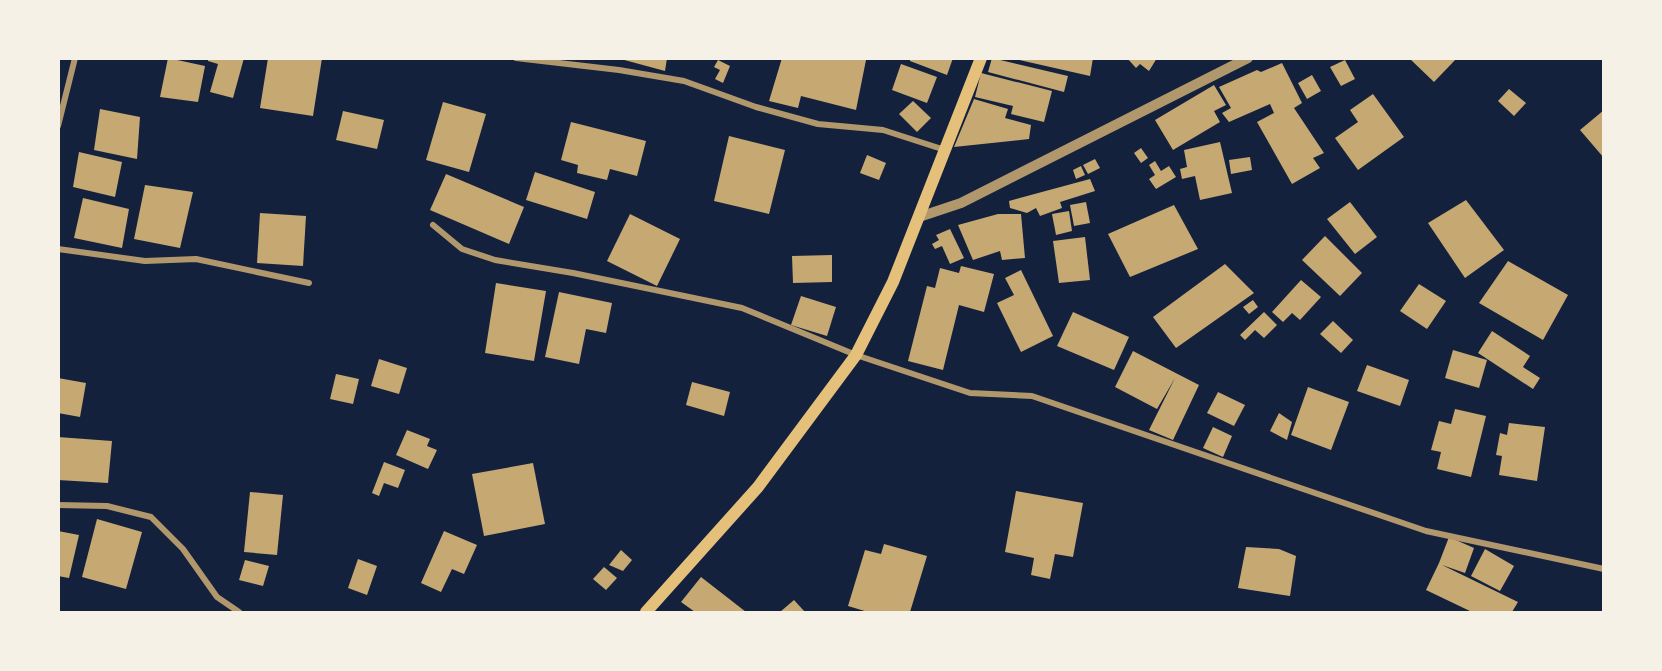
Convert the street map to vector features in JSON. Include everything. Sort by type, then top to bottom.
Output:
[{"type":"main road","points":[[646,612],[758,487],[856,355],[893,282],[981,58]]},
{"type":"street","points":[[58,126],[75,58]]},
{"type":"street","points":[[516,58],[619,70],[684,81],[756,107],[818,123],[884,130],[945,150]]},
{"type":"street","points":[[919,217],[961,203],[1248,58]]},
{"type":"street","points":[[433,225],[462,249],[495,260],[573,273],[742,308],[856,355],[970,393],[1032,396],[1426,531],[1604,569]]},
{"type":"street","points":[[58,249],[144,261],[195,259],[309,283]]},
{"type":"street","points":[[58,505],[107,506],[151,517],[183,549],[217,597],[238,612]]},
{"type":"building","points":[[168,58],[205,66],[198,102],[160,97]]},
{"type":"building","points":[[208,58],[244,58],[233,98],[210,92],[218,64],[208,61]]},
{"type":"building","points":[[268,58],[322,58],[313,116],[260,108]]},
{"type":"building","points":[[617,58],[667,58],[665,71]]},
{"type":"building","points":[[782,58],[866,60],[856,110],[801,96],[798,108],[769,101]]},
{"type":"building","points":[[910,58],[953,58],[947,75],[910,61]]},
{"type":"building","points":[[992,58],[1068,76],[1064,92],[988,72]]},
{"type":"building","points":[[1011,58],[1093,58],[1090,76]]},
{"type":"building","points":[[1127,58],[1157,58],[1149,71],[1140,64],[1136,68]]},
{"type":"building","points":[[1409,58],[1457,58],[1434,82]]},
{"type":"building","points":[[718,60],[730,66],[723,83],[715,79],[720,70],[714,67]]},
{"type":"building","points":[[1345,60],[1355,79],[1341,86],[1330,67]]},
{"type":"building","points":[[1282,63],[1302,103],[1294,108],[1324,153],[1313,158],[1320,168],[1292,184],[1257,122],[1274,113],[1270,104],[1229,122],[1222,113],[1231,108],[1219,87],[1257,70],[1261,72]]},
{"type":"building","points":[[901,64],[937,77],[927,103],[892,90]]},
{"type":"building","points":[[981,73],[1052,91],[1044,122],[1011,114],[1013,106],[975,97]]},
{"type":"building","points":[[1312,75],[1321,91],[1307,99],[1298,83]]},
{"type":"building","points":[[1214,85],[1226,105],[1214,111],[1220,122],[1173,150],[1155,120]]},
{"type":"building","points":[[1509,89],[1526,103],[1514,116],[1498,101]]},
{"type":"building","points":[[1373,94],[1404,137],[1358,170],[1335,138],[1358,122],[1350,110]]},
{"type":"building","points":[[974,99],[1008,109],[1005,118],[1031,125],[1029,139],[954,147]]},
{"type":"building","points":[[913,101],[931,118],[917,132],[899,114]]},
{"type":"building","points":[[443,102],[486,114],[469,172],[426,160]]},
{"type":"building","points":[[100,109],[140,117],[137,159],[94,150]]},
{"type":"building","points":[[1604,110],[1604,158],[1580,130]]},
{"type":"building","points":[[343,111],[384,120],[377,149],[336,140]]},
{"type":"building","points":[[571,122],[646,141],[637,176],[610,169],[607,180],[577,173],[578,165],[561,160]]},
{"type":"building","points":[[729,136],[785,150],[769,214],[714,201]]},
{"type":"building","points":[[1220,142],[1232,193],[1200,200],[1195,176],[1182,179],[1180,169],[1187,167],[1184,150]]},
{"type":"building","points":[[1141,148],[1148,158],[1141,163],[1134,153]]},
{"type":"building","points":[[79,152],[122,162],[115,197],[73,187]]},
{"type":"building","points":[[867,155],[886,163],[879,180],[860,173]]},
{"type":"building","points":[[1250,157],[1252,170],[1231,174],[1229,160]]},
{"type":"building","points":[[1095,159],[1100,168],[1088,174],[1083,165]]},
{"type":"building","points":[[1155,161],[1161,171],[1169,166],[1176,177],[1156,189],[1149,179],[1155,175],[1149,165]]},
{"type":"building","points":[[1081,166],[1085,175],[1076,179],[1073,170]]},
{"type":"building","points":[[535,172],[595,192],[587,219],[526,200]]},
{"type":"building","points":[[446,174],[524,207],[509,244],[430,210]]},
{"type":"building","points":[[1090,179],[1095,191],[1060,202],[1062,208],[1040,216],[1036,208],[1027,213],[1010,208],[1009,201]]},
{"type":"building","points":[[145,185],[193,192],[180,248],[134,239]]},
{"type":"building","points":[[83,198],[129,209],[122,248],[74,238]]},
{"type":"building","points":[[1466,200],[1504,250],[1465,278],[1428,223]]},
{"type":"building","points":[[1086,202],[1090,223],[1074,226],[1070,205]]},
{"type":"building","points":[[1350,202],[1377,237],[1355,254],[1327,219]]},
{"type":"building","points":[[1174,205],[1198,249],[1130,277],[1108,234]]},
{"type":"building","points":[[1069,211],[1072,231],[1056,235],[1052,214]]},
{"type":"building","points":[[260,213],[306,216],[303,266],[257,263]]},
{"type":"building","points":[[630,214],[680,239],[657,286],[607,261]]},
{"type":"building","points":[[998,214],[1021,214],[1025,258],[1002,260],[1000,251],[973,260],[958,225]]},
{"type":"building","points":[[950,229],[964,258],[950,264],[942,246],[935,249],[932,244],[939,240],[936,235]]},
{"type":"building","points":[[1325,236],[1362,273],[1340,296],[1302,260]]},
{"type":"building","points":[[1085,237],[1090,280],[1059,283],[1053,241]]},
{"type":"building","points":[[832,255],[832,282],[793,283],[792,256]]},
{"type":"building","points":[[1508,261],[1568,295],[1543,340],[1479,303]]},
{"type":"building","points":[[1225,264],[1254,293],[1176,348],[1153,317]]},
{"type":"building","points":[[961,266],[994,274],[984,312],[959,305],[943,370],[908,361],[927,286],[935,288],[940,268],[959,273]]},
{"type":"building","points":[[1021,270],[1053,336],[1021,352],[997,303],[1014,295],[1005,278]]},
{"type":"building","points":[[1301,280],[1321,297],[1300,320],[1292,313],[1283,322],[1272,312]]},
{"type":"building","points":[[496,283],[546,291],[534,361],[485,353]]},
{"type":"building","points":[[1419,284],[1446,301],[1427,329],[1400,311]]},
{"type":"building","points":[[559,292],[612,303],[606,333],[586,329],[579,364],[545,357]]},
{"type":"building","points":[[801,296],[836,307],[827,336],[791,325]]},
{"type":"building","points":[[1253,300],[1258,307],[1249,314],[1243,307]]},
{"type":"building","points":[[1073,312],[1129,337],[1114,370],[1057,346]]},
{"type":"building","points":[[1264,312],[1277,325],[1264,338],[1255,330],[1245,340],[1240,335]]},
{"type":"building","points":[[1333,321],[1353,340],[1341,353],[1320,334]]},
{"type":"building","points":[[1492,331],[1530,356],[1523,367],[1540,378],[1533,389],[1478,353]]},
{"type":"building","points":[[1453,350],[1487,360],[1479,388],[1445,378]]},
{"type":"building","points":[[1133,351],[1199,385],[1173,440],[1149,430],[1175,378],[1157,409],[1115,387]]},
{"type":"building","points":[[379,359],[407,368],[399,394],[371,386]]},
{"type":"building","points":[[1367,365],[1409,380],[1400,406],[1357,391]]},
{"type":"building","points":[[336,374],[359,379],[353,404],[330,399]]},
{"type":"building","points":[[58,378],[86,383],[80,417],[58,413]]},
{"type":"building","points":[[692,382],[730,392],[724,416],[686,405]]},
{"type":"building","points":[[1308,387],[1349,402],[1331,450],[1291,435]]},
{"type":"building","points":[[1218,392],[1245,405],[1234,426],[1207,413]]},
{"type":"building","points":[[1455,409],[1486,416],[1471,477],[1437,469],[1441,452],[1431,450],[1439,421],[1451,424]]},
{"type":"building","points":[[1279,413],[1292,422],[1287,440],[1270,431]]},
{"type":"building","points":[[1509,423],[1545,427],[1537,481],[1499,475],[1502,456],[1496,455],[1500,433],[1507,435]]},
{"type":"building","points":[[1213,427],[1232,436],[1223,457],[1203,448]]},
{"type":"building","points":[[407,430],[430,439],[427,446],[437,450],[428,469],[396,455]]},
{"type":"building","points":[[58,437],[112,441],[108,483],[58,480]]},
{"type":"building","points":[[384,462],[405,470],[398,488],[384,483],[379,496],[372,493]]},
{"type":"building","points":[[533,463],[545,524],[484,536],[472,474]]},
{"type":"building","points":[[1016,491],[1083,503],[1073,557],[1055,554],[1050,579],[1031,575],[1034,558],[1005,552]]},
{"type":"building","points":[[250,492],[283,495],[277,555],[244,552]]},
{"type":"building","points":[[97,519],[142,532],[126,589],[82,577]]},
{"type":"building","points":[[58,531],[79,535],[69,578],[58,576]]},
{"type":"building","points":[[444,531],[477,545],[464,574],[452,569],[441,592],[421,583]]},
{"type":"building","points":[[1449,537],[1474,548],[1465,573],[1442,565],[1518,602],[1512,612],[1472,612],[1426,590]]},
{"type":"building","points":[[884,544],[927,556],[910,612],[868,612],[848,606],[865,550],[881,554]]},
{"type":"building","points":[[1246,547],[1279,549],[1296,556],[1290,596],[1238,588]]},
{"type":"building","points":[[1485,549],[1514,566],[1500,591],[1471,576]]},
{"type":"building","points":[[621,550],[632,560],[623,571],[609,565]]},
{"type":"building","points":[[358,559],[377,566],[367,595],[348,588]]},
{"type":"building","points":[[245,560],[269,566],[263,586],[239,580]]},
{"type":"building","points":[[604,567],[617,578],[606,590],[593,579]]},
{"type":"building","points":[[701,577],[746,612],[695,612],[681,602]]},
{"type":"building","points":[[794,600],[805,612],[780,612]]}]
